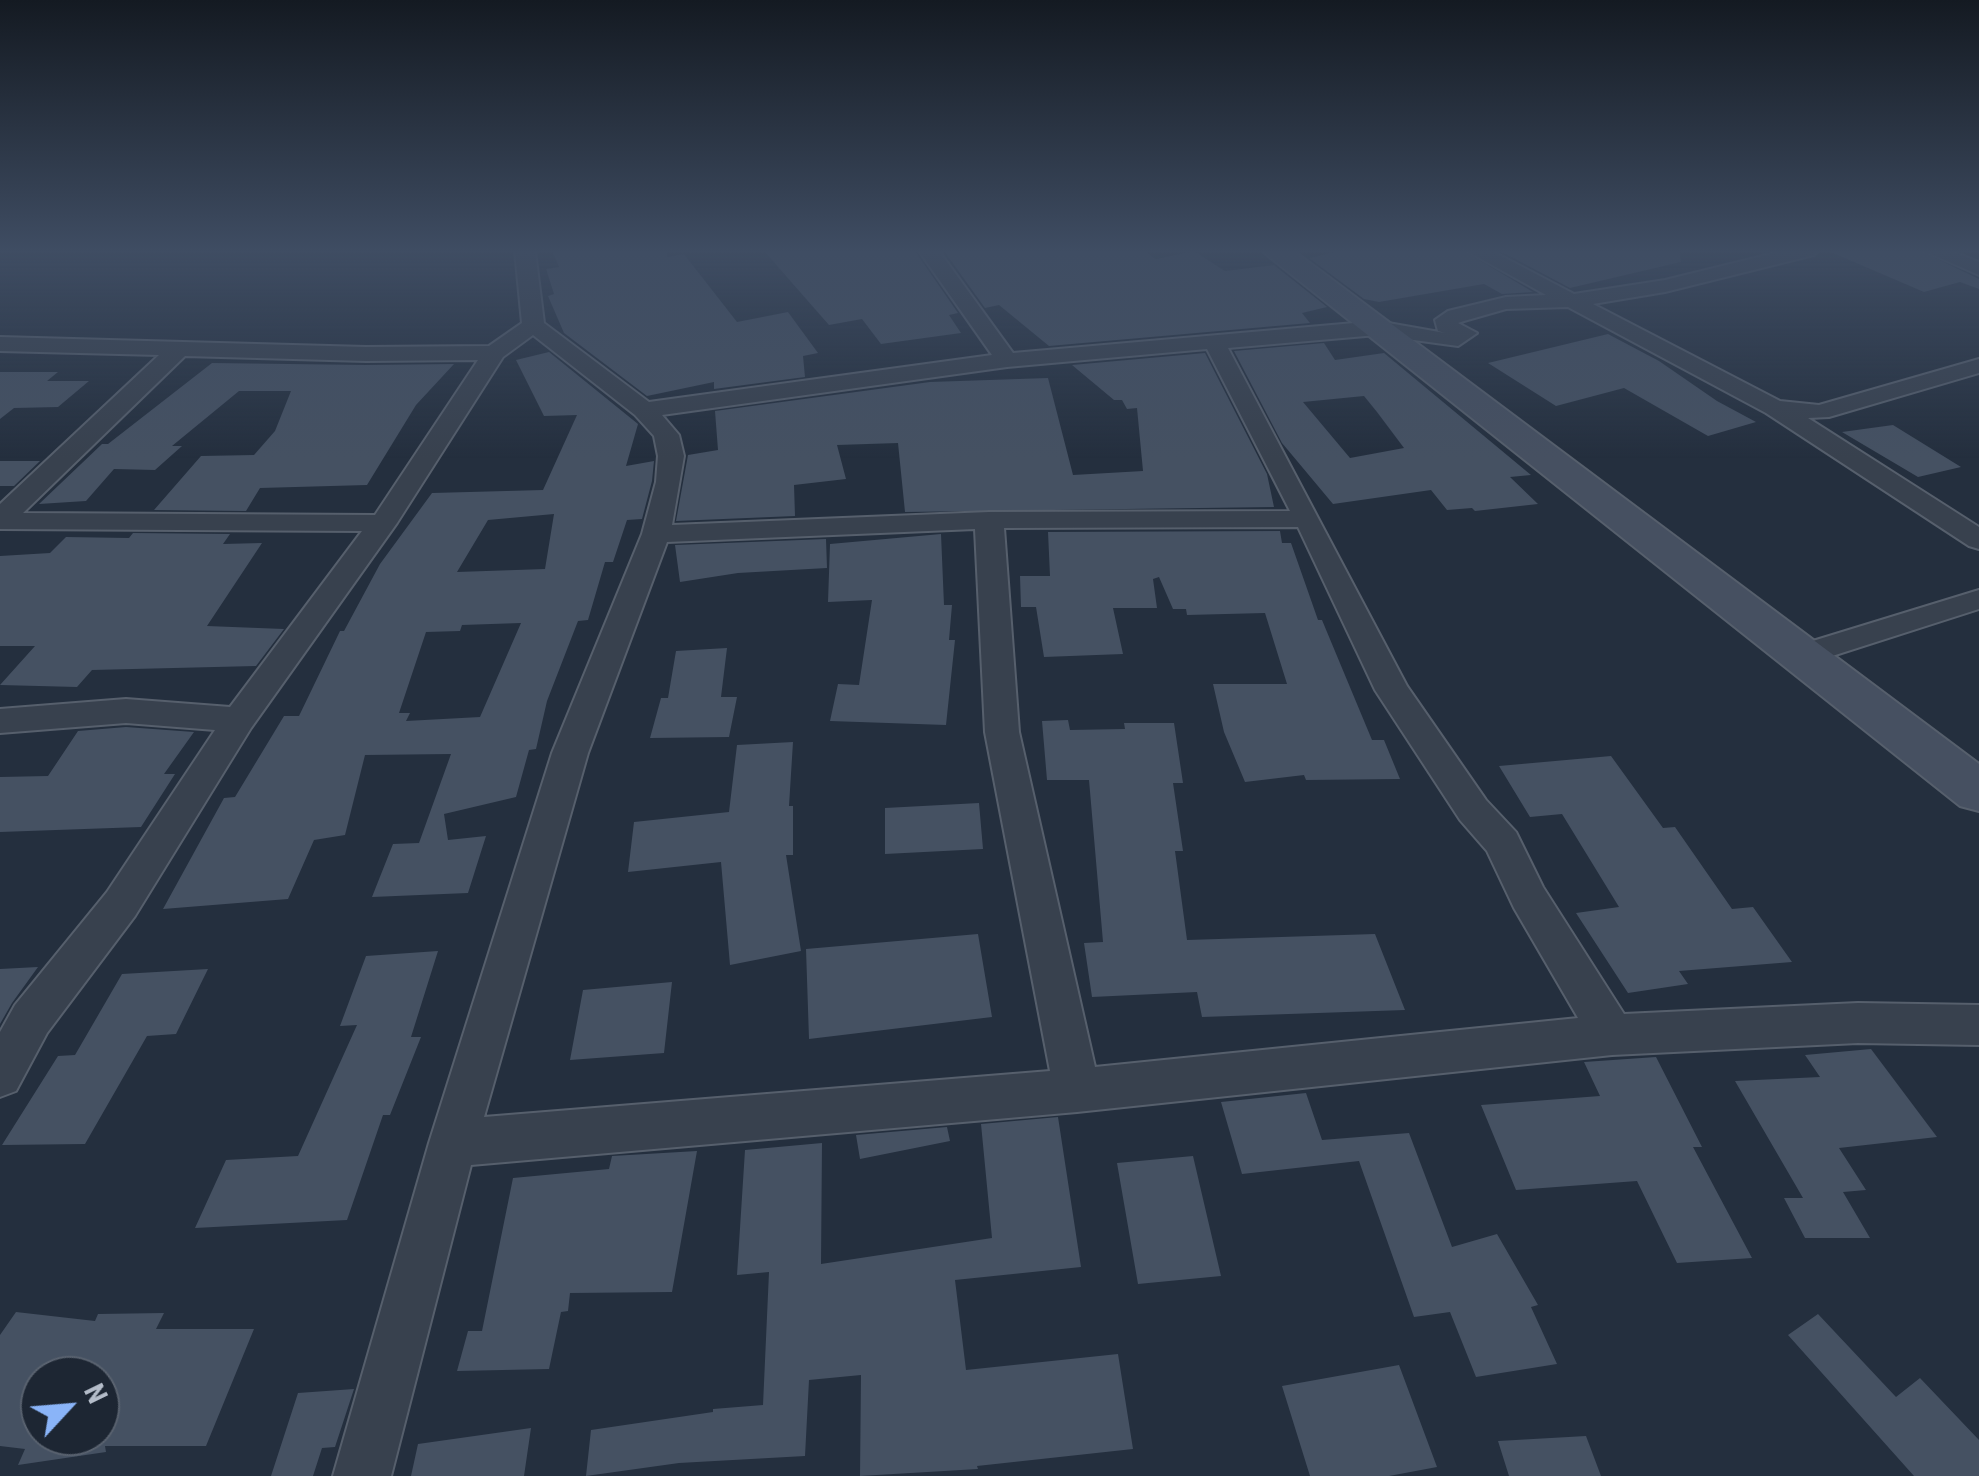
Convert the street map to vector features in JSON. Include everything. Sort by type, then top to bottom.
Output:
[{"type":"main road","points":[[1366,320],[1979,792]]},
{"type":"street","points":[[362,1476],[453,1143],[570,753],[656,534],[671,456],[666,434],[644,410],[534,325],[533,320]]},
{"type":"street","points":[[978,320],[1007,360]]},
{"type":"street","points":[[644,410],[1007,360],[1377,328],[1444,340],[1466,334],[1446,326],[1446,320]]},
{"type":"street","points":[[1606,320],[1775,408],[1979,540]]},
{"type":"street","points":[[0,1076],[31,1019],[121,904],[239,720],[383,523],[494,352],[534,325]]},
{"type":"street","points":[[1214,342],[1308,519],[1392,690],[1473,810],[1502,842],[1528,898],[1612,1035]]},
{"type":"street","points":[[0,344],[177,351],[494,352]]},
{"type":"street","points":[[0,520],[177,351]]},
{"type":"street","points":[[1775,408],[1820,412],[1979,366]]},
{"type":"street","points":[[656,534],[989,520],[1308,519]]},
{"type":"street","points":[[0,520],[383,523]]},
{"type":"street","points":[[989,520],[1002,732],[1076,1090]]},
{"type":"street","points":[[1801,655],[1979,599]]},
{"type":"street","points":[[0,721],[126,710],[239,720]]},
{"type":"street","points":[[453,1143],[1076,1090],[1612,1035],[1858,1023],[1979,1025]]},
{"type":"building","points":[[558,320],[794,320],[818,353],[803,356],[805,377],[714,389],[714,382],[647,396],[564,333]]},
{"type":"building","points":[[825,320],[857,320],[829,325]]},
{"type":"building","points":[[863,320],[952,320],[961,333],[881,344]]},
{"type":"building","points":[[1017,320],[1308,320],[1310,323],[1049,346]]},
{"type":"building","points":[[1608,334],[1756,422],[1708,436],[1624,388],[1556,406],[1488,363]]},
{"type":"building","points":[[1324,343],[1335,360],[1384,353],[1531,475],[1510,477],[1538,504],[1447,510],[1431,490],[1333,504],[1282,443],[1234,351]],"holes":[[[1364,396],[1404,448],[1350,458],[1303,402]]]},
{"type":"building","points":[[549,352],[638,424],[626,466],[654,461],[642,519],[627,520],[613,562],[605,562],[588,620],[578,621],[547,701],[536,749],[529,750],[516,797],[444,814],[448,840],[486,836],[468,893],[372,897],[393,844],[419,843],[451,754],[365,755],[345,835],[314,840],[288,899],[163,909],[224,798],[235,797],[284,716],[299,716],[340,631],[344,631],[380,564],[432,493],[543,490],[577,415],[544,416],[516,360]],"holes":[[[554,514],[545,569],[457,572],[488,520]],[[521,623],[480,717],[406,721],[410,713],[399,713],[426,632],[460,631],[462,625]]]},
{"type":"building","points":[[1205,353],[1267,474],[1274,507],[905,512],[898,443],[837,445],[846,479],[794,485],[795,516],[676,521],[688,455],[718,450],[715,411],[930,382],[1048,378],[1073,475],[1143,471],[1137,408],[1127,409],[1122,400],[1114,400],[1072,365]]},
{"type":"building","points":[[212,363],[454,364],[416,405],[367,485],[260,488],[246,511],[154,510],[201,456],[254,455],[275,431],[291,391],[239,391],[172,446],[182,446],[155,470],[114,469],[86,501],[39,504],[102,444],[108,444]]},
{"type":"building","points":[[0,372],[58,372],[47,381],[89,381],[58,407],[14,408],[0,419]]},
{"type":"building","points":[[1893,425],[1961,467],[1918,477],[1842,432]]},
{"type":"building","points":[[0,461],[40,461],[14,486],[0,486]]},
{"type":"building","points":[[1280,531],[1282,543],[1291,543],[1318,620],[1322,620],[1372,740],[1384,740],[1400,779],[1306,780],[1304,775],[1245,782],[1224,732],[1213,684],[1287,684],[1265,613],[1187,615],[1186,609],[1173,609],[1159,577],[1153,579],[1157,608],[1113,608],[1123,654],[1044,657],[1036,607],[1021,607],[1020,576],[1050,576],[1048,532]]},
{"type":"building","points":[[133,533],[230,534],[223,544],[262,543],[207,626],[284,629],[256,666],[92,670],[77,687],[0,685],[35,646],[0,646],[0,556],[50,553],[66,537],[129,538]]},
{"type":"building","points":[[941,534],[944,605],[952,605],[949,640],[955,640],[946,725],[830,721],[838,684],[859,685],[872,600],[828,602],[830,544]]},
{"type":"building","points":[[826,539],[827,568],[738,573],[680,582],[675,545]]},
{"type":"building","points":[[727,648],[721,697],[737,697],[729,737],[650,738],[661,698],[668,698],[676,651]]},
{"type":"building","points":[[1068,720],[1070,730],[1125,729],[1124,723],[1174,723],[1183,783],[1173,783],[1183,851],[1175,851],[1187,940],[1375,934],[1405,1010],[1202,1017],[1197,992],[1092,997],[1084,943],[1103,942],[1089,780],[1047,780],[1042,721]]},
{"type":"building","points":[[126,727],[194,732],[164,774],[175,774],[141,827],[0,832],[0,777],[48,776],[78,731]]},
{"type":"building","points":[[793,742],[789,806],[793,806],[793,855],[786,855],[801,951],[730,965],[721,862],[628,872],[634,822],[729,812],[737,745]]},
{"type":"building","points":[[1611,756],[1663,828],[1675,827],[1732,909],[1753,907],[1792,962],[1679,971],[1688,984],[1628,993],[1576,913],[1619,907],[1562,814],[1530,817],[1499,766]]},
{"type":"building","points":[[979,803],[983,849],[885,854],[885,808]]},
{"type":"building","points":[[978,934],[992,1017],[809,1039],[806,949]]},
{"type":"building","points":[[438,951],[411,1037],[421,1037],[390,1115],[383,1115],[347,1220],[195,1228],[226,1160],[298,1156],[357,1025],[340,1026],[366,956]]},
{"type":"building","points":[[38,967],[12,1003],[0,1024],[0,969]]},
{"type":"building","points":[[208,969],[176,1034],[147,1036],[85,1144],[2,1145],[58,1056],[75,1055],[122,974]]},
{"type":"building","points":[[672,982],[664,1053],[570,1060],[583,990]]},
{"type":"building","points":[[1871,1049],[1937,1137],[1839,1148],[1866,1190],[1843,1192],[1870,1238],[1805,1238],[1784,1198],[1803,1198],[1735,1081],[1820,1077],[1805,1055]]},
{"type":"building","points":[[1656,1057],[1702,1147],[1693,1147],[1752,1258],[1677,1263],[1637,1181],[1516,1190],[1481,1105],[1600,1096],[1584,1062]]},
{"type":"building","points":[[1306,1093],[1322,1140],[1409,1133],[1452,1247],[1497,1234],[1538,1305],[1531,1307],[1557,1364],[1476,1377],[1450,1312],[1414,1317],[1359,1161],[1242,1174],[1221,1102]]},
{"type":"building","points":[[1058,1117],[1081,1267],[955,1280],[966,1370],[1118,1354],[1133,1449],[977,1466],[978,1469],[860,1476],[861,1375],[809,1380],[805,1456],[679,1463],[586,1476],[591,1430],[713,1409],[763,1405],[769,1272],[737,1275],[745,1150],[822,1143],[821,1264],[992,1238],[981,1124]]},
{"type":"building","points":[[947,1127],[950,1141],[860,1159],[856,1135]]},
{"type":"building","points":[[697,1151],[672,1292],[570,1293],[568,1311],[561,1312],[549,1369],[457,1371],[468,1331],[482,1331],[513,1178],[609,1169],[612,1156]]},
{"type":"building","points":[[1193,1156],[1221,1276],[1138,1284],[1117,1163]]},
{"type":"building","points":[[16,1312],[95,1321],[98,1314],[164,1313],[156,1329],[254,1329],[206,1446],[120,1446],[120,1356],[20,1356],[20,1448],[0,1446],[0,1335]]},
{"type":"building","points":[[1818,1314],[1896,1397],[1920,1378],[1979,1440],[1979,1476],[1914,1476],[1788,1335]]},
{"type":"building","points":[[1399,1365],[1437,1467],[1389,1476],[1310,1476],[1282,1386]]},
{"type":"building","points":[[354,1389],[335,1447],[322,1448],[313,1476],[271,1476],[298,1393]]},
{"type":"building","points":[[531,1428],[524,1476],[411,1476],[418,1444]]},
{"type":"building","points":[[1586,1436],[1601,1476],[1509,1476],[1498,1441]]},
{"type":"building","points":[[22,1456],[79,1456],[18,1465]]}]
